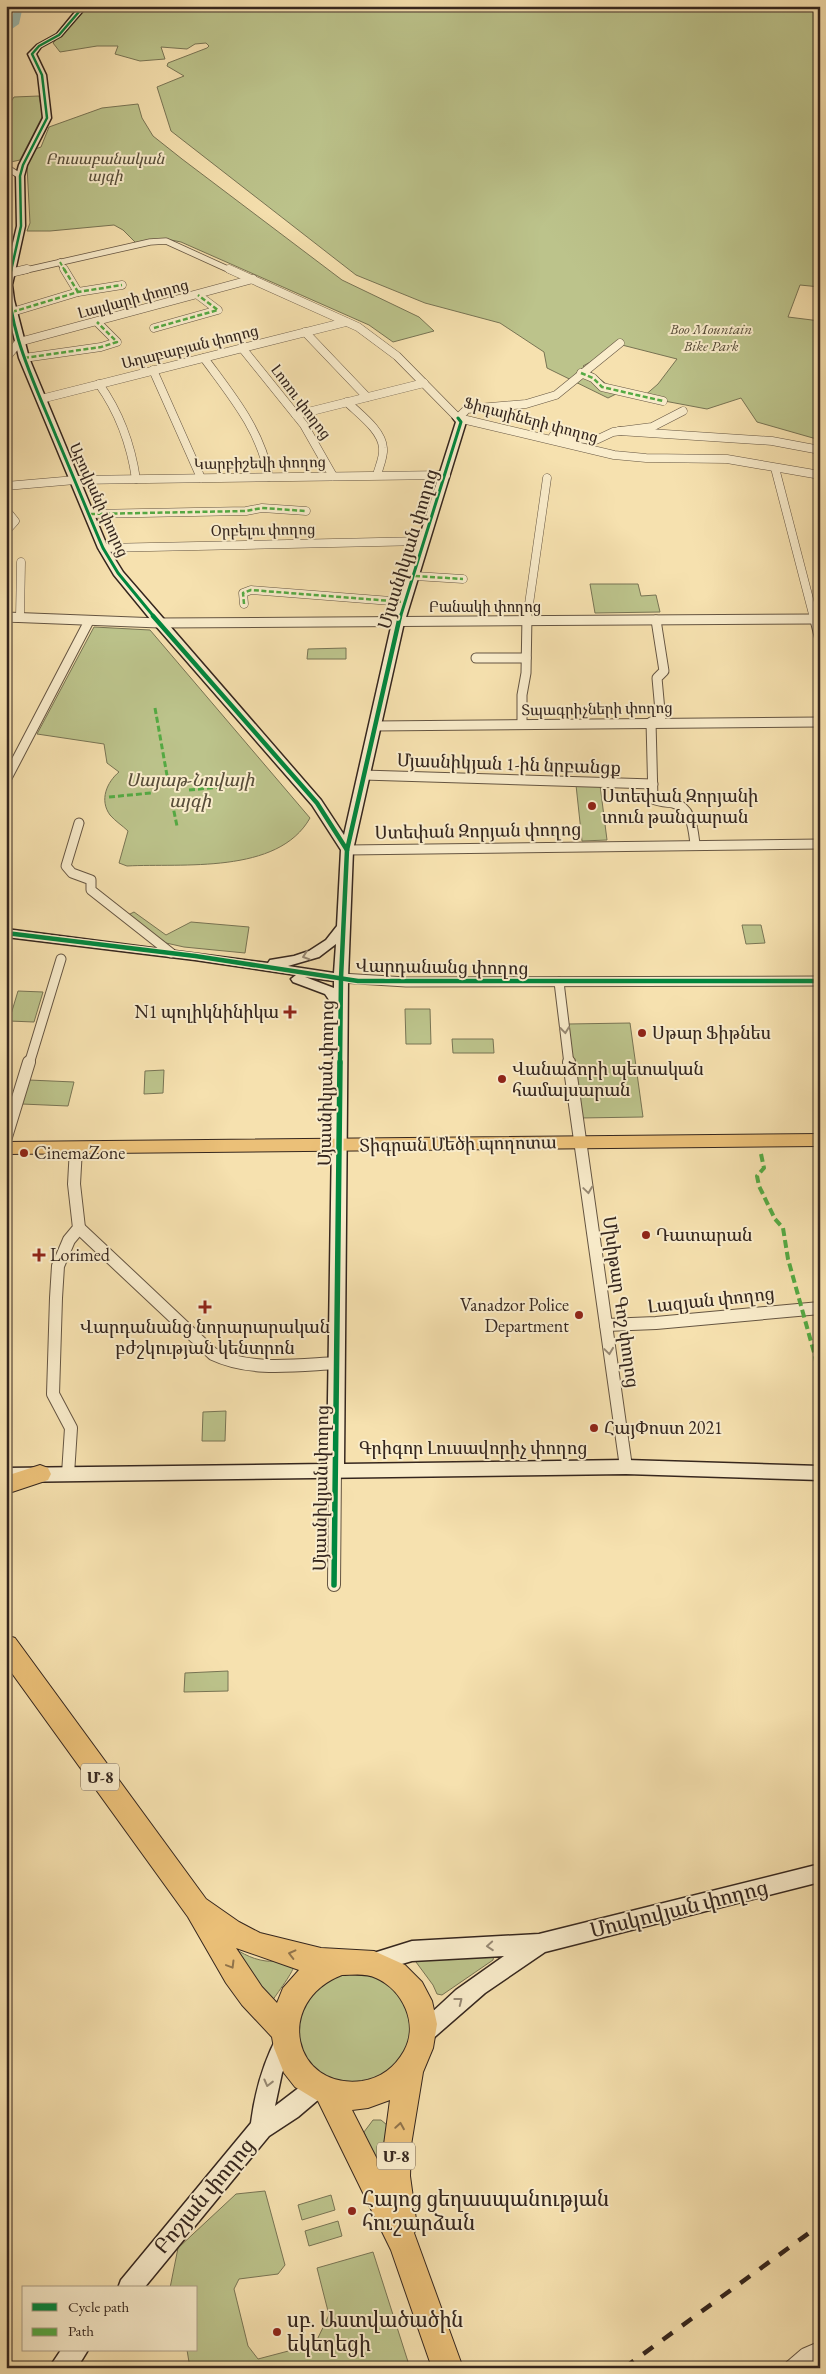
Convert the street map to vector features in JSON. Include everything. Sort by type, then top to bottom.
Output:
[{"type":"highway","points":[[6,1485],[40,1474]]},
{"type":"highway","name":"Մ-8","points":[[6,1644],[197,1908],[236,1974],[285,2036]]},
{"type":"highway","name":"Մ-8","points":[[197,1908],[232,1934],[260,1945],[321,1961],[340,1963]]},
{"type":"highway","points":[[340,1963],[370,1963],[395,1974],[406,1983],[420,2007],[423,2034],[420,2047],[409,2069],[396,2081],[381,2090],[364,2095],[346,2096],[323,2090],[297,2069],[285,2036],[289,2006],[303,1984],[323,1969],[340,1963]]},
{"type":"highway","name":"Մ-8","points":[[404,2244],[395,2176],[397,2144],[409,2069]]},
{"type":"highway","name":"Մ-8","points":[[323,2090],[404,2244],[448,2368]]},
{"type":"main road","name":"Տիգրան Մեծի պողոտա","points":[[6,1148],[820,1140]]},
{"type":"street","points":[[6,167],[20,176],[23,165],[48,118],[42,75],[32,54],[40,46],[59,35],[84,6]]},
{"type":"street","name":"Աբովյանի փողոց","points":[[20,176],[21,226],[9,273],[8,286],[12,312],[24,358],[103,548],[118,573],[159,624],[317,803],[347,850]]},
{"type":"street","name":"Ֆիդայիների փողոց","points":[[60,262],[166,240],[346,322],[386,347],[424,382],[458,418],[621,456],[719,458],[820,475]]},
{"type":"street","points":[[9,273],[60,262],[78,292]]},
{"type":"street","name":"Լալվարի փողոց","points":[[19,342],[253,279]]},
{"type":"street","points":[[12,312],[78,292],[122,285]]},
{"type":"street","points":[[154,328],[218,310],[198,295]]},
{"type":"street","points":[[24,358],[102,347],[117,342],[97,322]]},
{"type":"street","name":"Աղաբաբյան փողոց","points":[[41,399],[346,322]]},
{"type":"street","points":[[305,332],[367,397]]},
{"type":"street","points":[[6,358],[19,342]]},
{"type":"street","points":[[458,418],[467,409],[526,404],[556,395],[620,343]]},
{"type":"street","name":"Լոռու փողոց","points":[[242,348],[296,415],[320,450],[332,476]]},
{"type":"street","points":[[204,358],[255,435],[268,463],[268,477]]},
{"type":"street","points":[[154,370],[201,478]]},
{"type":"street","points":[[581,373],[592,378],[602,387],[663,401]]},
{"type":"street","points":[[296,415],[424,382]]},
{"type":"street","points":[[99,384],[108,396],[134,462],[136,479]]},
{"type":"street","points":[[347,402],[374,430],[383,443],[377,475]]},
{"type":"street","points":[[517,433],[596,440],[619,431],[652,427],[683,411]]},
{"type":"street","name":"Մյասնիկյան փողոց","points":[[334,1585],[341,1007],[347,850],[399,621],[446,476],[460,422],[458,418]]},
{"type":"street","points":[[619,431],[772,440],[820,450]]},
{"type":"street","points":[[775,468],[820,640]]},
{"type":"street","name":"Կարբիշեվի փողոց","points":[[6,486],[76,480],[377,475],[446,476]]},
{"type":"street","points":[[522,724],[526,621],[547,478]]},
{"type":"street","points":[[90,514],[246,511],[262,508],[306,511]]},
{"type":"street","points":[[6,510],[15,521],[6,531]]},
{"type":"street","name":"Օրբելու փողոց","points":[[103,548],[424,541]]},
{"type":"street","points":[[20,618],[21,562]]},
{"type":"street","points":[[414,576],[463,579]]},
{"type":"street","points":[[244,604],[243,593],[251,590],[404,602]]},
{"type":"street","name":"Բանակի փողոց","points":[[6,617],[159,624],[814,619]]},
{"type":"street","points":[[656,620],[664,671],[656,678],[661,722]]},
{"type":"street","points":[[6,780],[89,621]]},
{"type":"street","points":[[476,658],[526,658]]},
{"type":"street","points":[[651,722],[655,800],[676,803],[686,811],[691,821],[695,844]]},
{"type":"street","name":"Տպագրիչների փողոց","points":[[375,726],[651,722],[820,722]]},
{"type":"street","name":"Մյասնիկյան 1-ին նրբանցք","points":[[363,775],[653,784]]},
{"type":"street","points":[[79,822],[66,866],[72,873],[91,880],[91,890],[171,953]]},
{"type":"street","name":"Ստեփան Զորյան փողոց","points":[[347,850],[695,844],[820,844]]},
{"type":"street","points":[[251,964],[278,963],[312,955],[331,944],[343,927]]},
{"type":"street","name":"Վարդանանց փողոց","points":[[6,933],[171,953],[342,978],[406,982],[820,981]]},
{"type":"street","points":[[6,1137],[61,959]]},
{"type":"street","points":[[251,964],[312,983],[330,991],[341,1007]]},
{"type":"street","name":"Մխիթար Գոշ փողոց","points":[[559,982],[626,1468]]},
{"type":"street","points":[[76,1148],[74,1184],[79,1228],[213,1354],[224,1361],[248,1365],[337,1363]]},
{"type":"street","points":[[68,1474],[71,1428],[68,1418],[53,1394],[56,1298],[58,1266],[69,1240],[79,1228]]},
{"type":"street","name":"Լազյան փողոց","points":[[606,1325],[656,1323],[820,1308]]},
{"type":"street","name":"Գրիգոր Լուսավորիչ փողոց","points":[[6,1475],[335,1469],[626,1468],[820,1473]]},
{"type":"street","name":"Մոսկովյան փողոց","points":[[370,1963],[412,1951],[539,1944],[820,1873]]},
{"type":"street","name":"Մոսկովյան փողոց","points":[[423,2034],[442,2014],[505,1966],[539,1944]]},
{"type":"street","name":"Բոշյան փողոց","points":[[261,2128],[264,2099],[273,2064],[285,2036]]},
{"type":"street","name":"Բոշյան փողոց","points":[[131,2286],[261,2128],[323,2090]]},
{"type":"street","points":[[792,2368],[806,2356],[820,2350]]},
{"type":"street","points":[[61,2368],[75,2352]]},
{"type":"green space","name":"Boo Mountain Bike Park","points":[[86,6],[820,6],[820,287],[800,285],[788,317],[820,321],[820,440],[757,422],[741,398],[707,409],[643,397],[658,384],[677,359],[622,345],[583,366],[618,393],[608,398],[547,368],[544,352],[500,323],[425,303],[356,275],[171,131],[157,87],[184,76],[167,66],[168,63],[207,48],[209,46],[206,43],[195,44],[187,49],[161,47],[165,59],[140,61],[115,54],[118,46],[97,46],[60,52],[53,43],[79,17]]},
{"type":"green space","points":[[39,96],[43,115],[20,160],[6,163],[6,109],[14,97]]},
{"type":"green space","name":"Բուսաբանական այգի","points":[[138,104],[142,118],[153,136],[182,159],[342,280],[419,317],[434,331],[393,342],[369,325],[181,242],[166,239],[136,243],[123,230],[114,225],[50,231],[27,231],[30,223],[27,166],[35,149],[41,147],[49,127],[102,108]]},
{"type":"green space","points":[[590,584],[638,584],[641,596],[656,595],[660,612],[595,613]]},
{"type":"green space","name":"Սայաթ-Նովայի այգի","points":[[94,627],[150,630],[310,818],[295,836],[276,849],[253,857],[227,862],[201,865],[127,866],[119,863],[128,831],[110,815],[105,803],[108,786],[119,772],[107,763],[104,744],[37,734]]},
{"type":"green space","points":[[346,648],[346,659],[307,659],[308,649]]},
{"type":"green space","points":[[576,785],[600,785],[607,840],[582,841]]},
{"type":"green space","points":[[134,912],[166,935],[191,922],[249,927],[245,953],[184,947],[166,943],[128,915]]},
{"type":"green space","points":[[742,925],[761,925],[765,943],[746,944]]},
{"type":"green space","points":[[18,991],[43,992],[34,1022],[9,1021]]},
{"type":"green space","points":[[405,1009],[430,1009],[431,1044],[406,1044]]},
{"type":"green space","points":[[630,1023],[643,1117],[580,1118],[568,1024]]},
{"type":"green space","points":[[452,1039],[493,1039],[494,1053],[453,1053]]},
{"type":"green space","points":[[164,1070],[163,1093],[144,1094],[145,1071]]},
{"type":"green space","points":[[29,1080],[74,1082],[68,1106],[22,1104]]},
{"type":"green space","points":[[226,1411],[225,1441],[202,1441],[203,1412]]},
{"type":"green space","points":[[228,1671],[228,1691],[184,1692],[185,1673]]},
{"type":"green space","points":[[225,1942],[255,1958],[294,1964],[294,1967],[271,2003]]},
{"type":"green space","points":[[494,1955],[493,1960],[442,1995],[437,1994],[433,1985],[416,1962],[418,1960]]},
{"type":"green space","points":[[371,1974],[392,1986],[402,1996],[408,2007],[411,2019],[409,2042],[398,2063],[380,2080],[350,2086],[338,2086],[308,2070],[293,2018],[301,2000],[332,1975]]},
{"type":"green space","points":[[373,2120],[381,2120],[387,2125],[385,2187],[364,2132]]},
{"type":"green space","points":[[265,2191],[285,2265],[278,2274],[239,2279],[234,2289],[248,2346],[258,2359],[315,2344],[329,2315],[317,2268],[373,2252],[410,2368],[190,2368],[187,2352],[198,2352],[198,2286],[170,2286],[178,2248],[236,2194]]},
{"type":"green space","points":[[331,2195],[335,2210],[302,2220],[298,2205]]},
{"type":"green space","points":[[338,2221],[342,2236],[309,2246],[305,2231]]},
{"type":"waterway","points":[[6,30],[15,24],[19,6]]},
{"type":"railway","points":[[624,2368],[820,2225]]},
{"type":"marked path","points":[[60,262],[78,292]]},
{"type":"marked path","points":[[12,312],[78,292],[122,285]]},
{"type":"marked path","points":[[154,328],[218,310],[198,295]]},
{"type":"marked path","points":[[24,358],[101,347],[117,342],[97,322]]},
{"type":"marked path","points":[[581,373],[593,378],[602,387],[663,401]]},
{"type":"marked path","points":[[90,514],[246,511],[262,508],[306,511]]},
{"type":"marked path","points":[[415,576],[463,579]]},
{"type":"marked path","points":[[244,604],[243,593],[251,590],[404,602]]},
{"type":"marked path","points":[[155,708],[168,781]]},
{"type":"marked path","points":[[189,790],[231,786]]},
{"type":"marked path","points":[[109,797],[151,793]]},
{"type":"marked path","points":[[172,802],[177,826]]},
{"type":"marked path","points":[[761,1154],[764,1168],[757,1176],[759,1186],[775,1219],[783,1228],[788,1259],[815,1356],[820,1384]]},
{"type":"cycle path","points":[[84,6],[59,35],[39,46],[32,54],[42,75],[47,118],[23,165],[20,176],[21,226],[8,285],[24,358],[103,548],[118,573],[159,623],[317,803],[347,850]]},
{"type":"cycle path","points":[[334,1585],[341,978],[347,850],[397,627],[461,422],[458,418]]},
{"type":"cycle path","points":[[6,933],[195,956],[358,981],[820,981]]},
{"type":"place","name":"Ստեփան Զորյանի տուն թանգարան","points":[[592,806]]},
{"type":"place","name":"N1 պոլիկնինիկա","points":[[290,1012]]},
{"type":"place","name":"Սթար Ֆիթնես","points":[[642,1033]]},
{"type":"place","name":"Վանաձորի պետական համալսարան","points":[[502,1079]]},
{"type":"place","name":"CinemaZone","points":[[24,1153]]},
{"type":"place","name":"Դատարան","points":[[646,1235]]},
{"type":"place","name":"Lorimed","points":[[39,1255]]},
{"type":"place","name":"Վարդանանց նորարարական բժշկության կենտրոն","points":[[205,1307]]},
{"type":"place","name":"Vanadzor Police Department","points":[[579,1315]]},
{"type":"place","name":"ՀայՓոստ 2021","points":[[594,1428]]},
{"type":"place","name":"Հայոց ցեղասպանության հուշարձան","points":[[352,2211]]},
{"type":"place","name":"սբ. Աստվածածին եկեղեցի","points":[[277,2332]]}]
